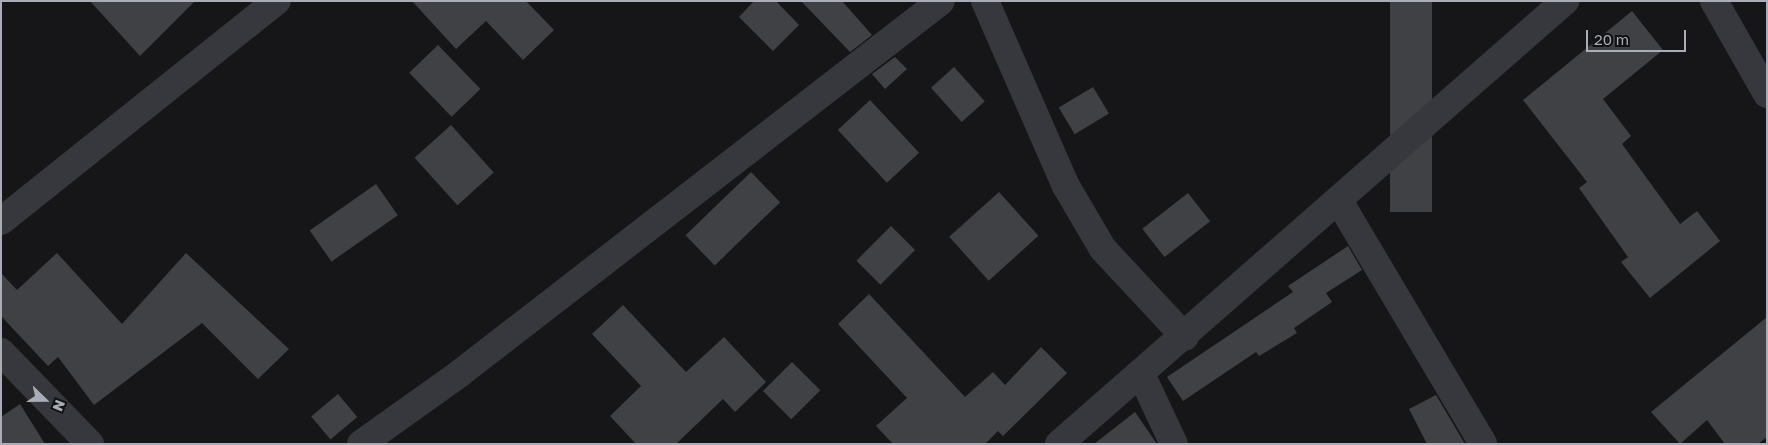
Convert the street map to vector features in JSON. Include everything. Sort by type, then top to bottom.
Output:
[{"type":"street","points":[[1,221],[277,1]]},
{"type":"street","points":[[361,444],[459,374],[941,1]]},
{"type":"street","points":[[985,1],[1066,186],[1094,233],[1185,337]]},
{"type":"street","points":[[1059,444],[1185,337],[1565,1]]},
{"type":"street","points":[[1714,1],[1767,94]]},
{"type":"street","points":[[1339,201],[1483,444]]},
{"type":"street","points":[[1,352],[90,444]]},
{"type":"street","points":[[1141,374],[1174,444]]},
{"type":"building","points":[[90,1],[195,1],[140,56]]},
{"type":"building","points":[[412,1],[526,1],[554,30],[523,60],[486,21],[456,49]]},
{"type":"building","points":[[754,1],[776,1],[799,25],[773,51],[739,17]]},
{"type":"building","points":[[801,1],[842,1],[872,35],[850,52]]},
{"type":"building","points":[[1390,1],[1432,1],[1432,212],[1390,212]]},
{"type":"building","points":[[1632,11],[1663,50],[1603,99],[1631,136],[1622,144],[1680,224],[1697,211],[1720,241],[1650,298],[1621,262],[1628,257],[1579,188],[1587,182],[1523,100]]},
{"type":"building","points":[[438,45],[480,89],[452,117],[409,73]]},
{"type":"building","points":[[895,57],[907,69],[885,89],[872,74]]},
{"type":"building","points":[[954,67],[985,101],[962,122],[931,88]]},
{"type":"building","points":[[1093,87],[1109,114],[1075,134],[1059,108]]},
{"type":"building","points":[[870,100],[919,153],[887,183],[838,130]]},
{"type":"building","points":[[451,125],[494,173],[457,205],[415,158]]},
{"type":"building","points":[[751,172],[780,202],[715,265],[686,235]]},
{"type":"building","points":[[376,184],[398,215],[331,262],[310,230]]},
{"type":"building","points":[[999,192],[1038,236],[989,281],[949,237]]},
{"type":"building","points":[[1188,193],[1210,221],[1164,257],[1142,229]]},
{"type":"building","points":[[891,226],[915,250],[880,285],[856,261]]},
{"type":"building","points":[[1348,246],[1362,270],[1326,293],[1332,302],[1294,328],[1297,333],[1259,356],[1256,352],[1183,401],[1167,377],[1293,292],[1288,286]]},
{"type":"building","points":[[57,253],[122,324],[186,253],[289,349],[258,379],[202,323],[94,405],[58,357],[48,366],[1,316],[1,273],[17,290]]},
{"type":"building","points":[[869,294],[965,397],[993,372],[1005,385],[1041,347],[1067,373],[1003,436],[998,431],[985,444],[893,444],[876,426],[907,398],[838,324]]},
{"type":"building","points":[[623,305],[686,372],[724,337],[766,382],[735,412],[723,399],[676,444],[636,444],[610,416],[641,386],[592,334]]},
{"type":"building","points":[[1767,317],[1767,437],[1758,444],[1725,444],[1707,420],[1680,444],[1651,412]]},
{"type":"building","points":[[792,362],[820,390],[791,419],[763,391]]},
{"type":"building","points":[[338,394],[357,417],[330,439],[311,416]]},
{"type":"building","points":[[1436,395],[1465,444],[1427,444],[1409,409]]},
{"type":"building","points":[[20,404],[45,444],[1,444],[1,417]]},
{"type":"building","points":[[1135,412],[1157,444],[1094,444]]}]
